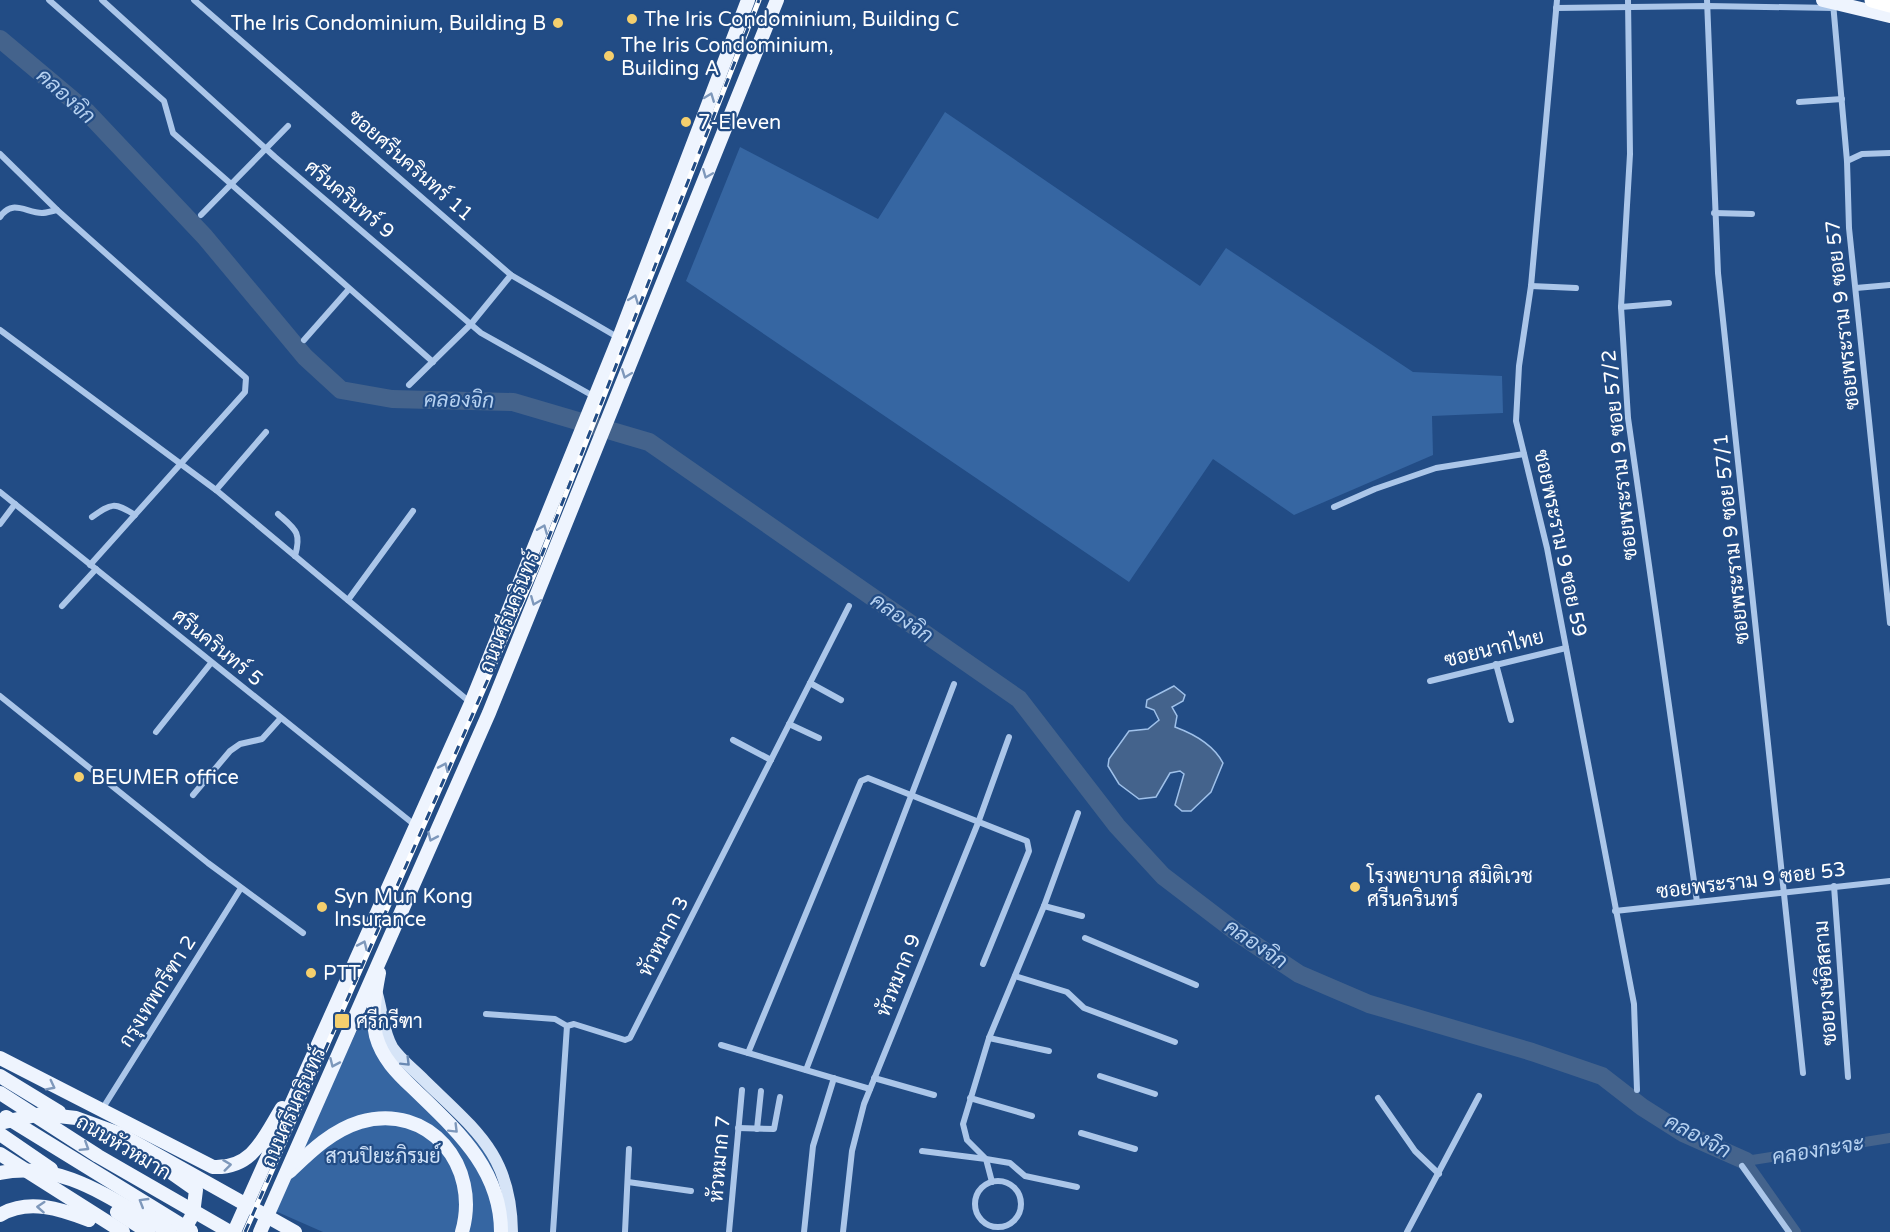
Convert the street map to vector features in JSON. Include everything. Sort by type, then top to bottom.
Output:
[{"type":"highway","points":[[1872,0],[1890,5]]},
{"type":"main road","name":"ถนนศรีนครินทร์","points":[[234,1232],[471,703],[619,338],[748,0]]},
{"type":"main road","name":"ถนนศรีนครินทร์","points":[[260,1232],[382,951],[489,713],[777,0]]},
{"type":"main road","points":[[760,42],[782,0]]},
{"type":"main road","points":[[1830,4],[1890,16]]},
{"type":"main road","points":[[382,951],[373,1003],[376,1037],[385,1057],[398,1074],[474,1150],[492,1182],[501,1219],[501,1232]]},
{"type":"main road","points":[[376,990],[393,1047],[474,1127],[496,1159],[507,1183],[512,1203],[512,1232]]},
{"type":"main road","points":[[0,1058],[196,1159],[213,1167],[228,1168],[241,1163],[252,1154],[305,1075]]},
{"type":"main road","points":[[0,1076],[45,1105],[177,1176],[196,1190],[193,1214],[183,1232]]},
{"type":"main road","name":"ถนนหัวหมาก","points":[[0,1093],[98,1156],[230,1232]]},
{"type":"main road","name":"ถนนหัวหมาก","points":[[0,1113],[193,1232]]},
{"type":"main road","points":[[0,1123],[41,1114],[76,1118],[120,1134],[296,1232]]},
{"type":"main road","points":[[284,1176],[328,1137],[362,1122],[393,1119],[407,1122],[428,1132],[453,1154],[466,1183],[467,1196],[462,1232]]},
{"type":"main road","points":[[0,1134],[148,1232]]},
{"type":"main road","points":[[0,1154],[123,1232]]},
{"type":"main road","points":[[0,1173],[32,1169],[68,1177],[171,1232]]},
{"type":"main road","points":[[0,1215],[8,1210],[34,1206],[53,1208],[116,1232]]},
{"type":"street","points":[[50,0],[164,101],[173,133],[433,362]]},
{"type":"street","name":"ศรีนครินทร์ 9","points":[[102,0],[266,148],[481,333],[596,396]]},
{"type":"street","name":"ซอยศรีนครินทร์ 11","points":[[194,0],[511,275],[619,338]]},
{"type":"street","name":"ซอยพระราม 9 ซอย 59","points":[[1557,0],[1531,286],[1519,366],[1517,412],[1524,454],[1547,548],[1634,1004],[1637,1090]]},
{"type":"street","name":"ซอยพระราม 9 ซอย 57/1","points":[[1707,3],[1718,273],[1786,891],[1803,1073]]},
{"type":"street","points":[[1556,8],[1627,4],[1830,4]]},
{"type":"street","name":"ซอยพระราม 9 ซอย 57/2","points":[[1627,4],[1630,154],[1622,307],[1631,447],[1697,902]]},
{"type":"street","name":"ซอยพระราม 9 ซอย 57","points":[[1830,4],[1842,99],[1849,228],[1890,623]]},
{"type":"street","points":[[1799,102],[1842,99]]},
{"type":"street","points":[[201,215],[288,126]]},
{"type":"street","points":[[1847,161],[1862,154],[1890,153]]},
{"type":"street","points":[[0,154],[57,210],[246,378],[246,392],[135,515],[62,606]]},
{"type":"street","points":[[0,217],[10,208],[17,207],[43,213],[57,210]]},
{"type":"street","points":[[1714,213],[1752,214]]},
{"type":"street","points":[[409,385],[471,324],[511,275]]},
{"type":"street","points":[[1856,288],[1890,285]]},
{"type":"street","points":[[1531,286],[1576,288]]},
{"type":"street","points":[[304,340],[349,289]]},
{"type":"street","points":[[1622,307],[1669,303]]},
{"type":"street","points":[[0,330],[216,490],[471,703]]},
{"type":"street","points":[[216,490],[266,432]]},
{"type":"street","points":[[1334,507],[1375,489],[1436,468],[1524,454]]},
{"type":"street","name":"ศรีนครินทร์ 5","points":[[0,492],[416,826]]},
{"type":"street","points":[[0,524],[15,504]]},
{"type":"street","points":[[92,517],[112,504],[135,515]]},
{"type":"street","points":[[348,600],[413,511]]},
{"type":"street","points":[[278,514],[297,533],[299,543],[295,556]]},
{"type":"street","name":"หัวหมาก 3","points":[[567,1026],[574,1024],[625,1040],[630,1038],[849,606]]},
{"type":"street","name":"ซอยนากไทย","points":[[1430,681],[1566,648]]},
{"type":"street","points":[[156,732],[212,663]]},
{"type":"street","points":[[1496,664],[1511,720]]},
{"type":"street","points":[[810,682],[841,700]]},
{"type":"street","points":[[806,1070],[954,684]]},
{"type":"street","points":[[0,696],[241,888],[303,933]]},
{"type":"street","points":[[193,795],[230,751],[240,744],[262,739],[280,719]]},
{"type":"street","points":[[789,724],[819,738]]},
{"type":"street","name":"หัวหมาก 9","points":[[843,1232],[852,1151],[870,1089],[978,823],[1010,737]]},
{"type":"street","points":[[733,740],[771,760]]},
{"type":"street","points":[[748,1053],[861,781],[868,778],[978,823],[1019,836],[1029,845],[983,964]]},
{"type":"street","points":[[992,1182],[986,1159],[967,1140],[963,1124],[990,1038],[1044,906],[1078,813]]},
{"type":"street","name":"ซอยพระราม 9 ซอย 53","points":[[1615,912],[1834,885],[1890,881]]},
{"type":"street","name":"ซอยวงษ์อิสลาม","points":[[1834,885],[1848,1077]]},
{"type":"street","name":"กรุงเทพกรีฑา 2","points":[[100,1111],[241,888]]},
{"type":"street","points":[[1044,906],[1082,916]]},
{"type":"street","points":[[1085,938],[1196,985]]},
{"type":"street","points":[[1015,976],[1066,992],[1084,1008],[1175,1042]]},
{"type":"street","points":[[486,1014],[555,1019],[567,1026],[553,1232]]},
{"type":"street","points":[[990,1038],[1049,1051]]},
{"type":"street","points":[[721,1045],[870,1089]]},
{"type":"street","points":[[1100,1076],[1155,1094]]},
{"type":"street","points":[[804,1232],[813,1146],[834,1078]]},
{"type":"street","points":[[874,1078],[934,1095]]},
{"type":"street","name":"หัวหมาก 7","points":[[729,1232],[742,1090]]},
{"type":"street","points":[[758,1129],[761,1091]]},
{"type":"street","points":[[1407,1232],[1479,1096]]},
{"type":"street","points":[[738,1128],[774,1129],[780,1097]]},
{"type":"street","points":[[970,1098],[1032,1116]]},
{"type":"street","points":[[1378,1098],[1411,1146],[1439,1174]]},
{"type":"street","points":[[1081,1132],[1135,1149]]},
{"type":"street","points":[[625,1232],[629,1149]]},
{"type":"street","points":[[922,1151],[1010,1163],[1026,1176],[1077,1187]]},
{"type":"street","points":[[1742,1166],[1789,1232]]},
{"type":"street","points":[[628,1182],[691,1191]]},
{"type":"street","points":[[992,1182],[1006,1182],[1013,1186],[1018,1191],[1022,1205],[1016,1219],[996,1229],[982,1220],[975,1206],[979,1191],[992,1182]]},
{"type":"green space","points":[[945,112],[1200,286],[1226,248],[1413,372],[1502,376],[1503,413],[1432,416],[1433,455],[1294,515],[1213,459],[1129,582],[686,281],[740,147],[878,219]]},
{"type":"green space","name":"สวนปิยะภิรมย์","points":[[377,1008],[382,1029],[391,1049],[403,1066],[465,1129],[486,1155],[499,1187],[505,1232],[323,1232],[273,1210],[367,1009]]},
{"type":"shaded area","points":[[1174,686],[1185,695],[1183,701],[1172,707],[1177,716],[1175,727],[1202,740],[1214,750],[1223,763],[1211,792],[1191,811],[1182,811],[1175,805],[1184,774],[1180,771],[1170,773],[1156,797],[1139,799],[1119,784],[1108,766],[1109,759],[1129,731],[1148,729],[1159,720],[1154,710],[1146,707],[1147,700]]},
{"type":"waterway","name":"คลองจิก","points":[[0,39],[87,112],[205,237],[305,357],[341,390],[392,399],[513,402],[649,442],[1019,699],[1117,826],[1163,876],[1239,934],[1299,974],[1369,1004],[1532,1052],[1602,1076],[1642,1107],[1683,1133],[1746,1161]]},
{"type":"waterway","name":"คลองกะจะ","points":[[1796,1232],[1746,1161],[1890,1138]]},
{"type":"railway","points":[[245,1232],[536,570],[759,0]]},
{"type":"place","name":"The Iris Condominium, Building C","points":[[632,19]]},
{"type":"place","name":"The Iris Condominium, Building B","points":[[558,23]]},
{"type":"place","name":"The Iris Condominium, Building A","points":[[609,56]]},
{"type":"place","name":"7-Eleven","points":[[686,122]]},
{"type":"place","name":"BEUMER office","points":[[79,777]]},
{"type":"place","name":"โรงพยาบาล สมิติเวช ศรีนครินทร์","points":[[1355,887]]},
{"type":"place","name":"Syn Mun Kong Insurance","points":[[322,907]]},
{"type":"place","name":"PTT","points":[[311,973]]},
{"type":"place","name":"ศรีกรีฑา","points":[[342,1021]]}]
